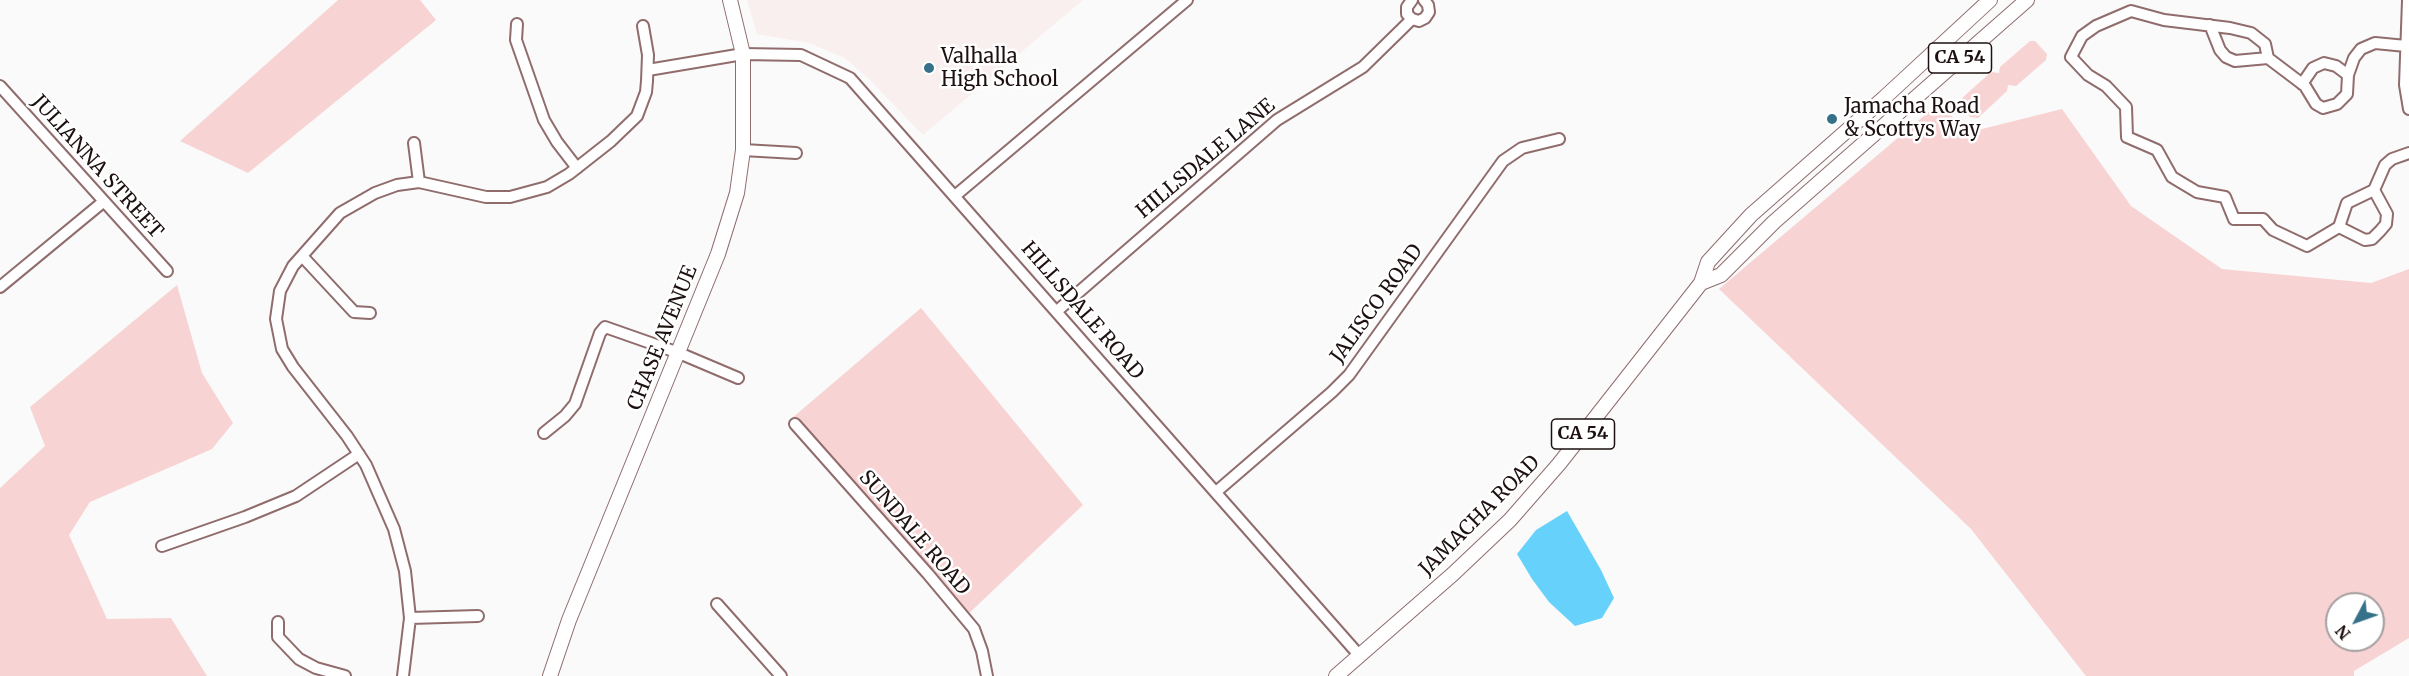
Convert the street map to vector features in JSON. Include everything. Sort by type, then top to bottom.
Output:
[{"type":"main road","name":"CHASE AVENUE","points":[[550,676],[569,620],[718,254],[736,193],[743,150],[742,54],[730,0]]},
{"type":"main road","name":"JAMACHA ROAD","points":[[1336,676],[1453,574],[1510,520],[1559,464],[1701,283],[1708,262],[1751,215],[1884,98],[1990,0]]},
{"type":"main road","name":"JAMACHA ROAD","points":[[1701,283],[1721,275],[1774,222],[2027,0]]},
{"type":"main road","points":[[1884,98],[1913,99]]},
{"type":"street","points":[[956,195],[1187,0]]},
{"type":"street","points":[[1412,0],[1406,10],[1412,19]]},
{"type":"street","name":"HILLSDALE LANE","points":[[1057,311],[1277,120],[1363,67],[1412,19],[1419,21],[1428,15],[1429,8],[1424,0]]},
{"type":"street","points":[[2408,0],[2405,85],[2409,109]]},
{"type":"street","points":[[2406,46],[2375,43],[2365,46],[2354,58],[2348,75],[2347,94],[2334,105],[2323,108],[2316,104],[2302,84],[2268,58],[2265,44],[2251,33],[2210,24],[2164,20],[2131,11],[2096,26],[2082,36],[2071,57],[2088,75],[2106,86],[2126,107],[2127,137],[2157,150],[2172,177],[2198,192],[2225,197],[2234,219],[2263,219],[2274,230],[2307,246],[2339,227],[2347,202],[2374,190],[2385,165],[2392,159],[2409,153]]},
{"type":"street","points":[[517,24],[516,40],[544,120],[577,168]]},
{"type":"street","points":[[2210,24],[2220,50],[2226,57],[2235,61],[2268,58]]},
{"type":"street","points":[[403,676],[411,618],[405,571],[394,529],[375,483],[359,454],[292,367],[279,339],[276,319],[280,291],[288,274],[340,213],[351,205],[385,189],[419,182],[480,196],[510,196],[547,187],[577,168],[611,141],[636,116],[646,92],[648,70],[644,26]]},
{"type":"street","name":"HILLSDALE ROAD","points":[[648,70],[742,54],[801,55],[850,78],[956,195],[1359,655]]},
{"type":"street","points":[[2302,84],[2313,68],[2325,63],[2336,66],[2348,75]]},
{"type":"street","name":"JULIANNA STREET","points":[[0,86],[166,271]]},
{"type":"street","name":"JALISCO ROAD","points":[[1216,492],[1349,375],[1503,161],[1522,148],[1559,140]]},
{"type":"street","points":[[414,144],[419,182]]},
{"type":"street","points":[[743,150],[796,153]]},
{"type":"street","points":[[2339,227],[2366,240],[2372,239],[2380,231],[2386,224],[2387,214],[2374,190]]},
{"type":"street","points":[[0,287],[103,202]]},
{"type":"street","points":[[302,256],[354,312],[370,313]]},
{"type":"street","points":[[544,433],[565,416],[575,404],[600,333],[605,327],[679,352],[738,378]]},
{"type":"street","name":"SUNDALE ROAD","points":[[795,424],[974,629],[982,651],[987,676]]},
{"type":"street","points":[[162,546],[245,517],[296,496],[359,454]]},
{"type":"street","points":[[717,604],[781,676]]},
{"type":"street","points":[[411,618],[478,616]]},
{"type":"street","points":[[278,622],[278,637],[299,659],[316,668],[345,676]]},
{"type":"shaded area","points":[[338,0],[420,0],[436,20],[248,173],[180,141]]},
{"type":"shaded area","name":"Valhalla High School","points":[[747,0],[1083,0],[923,135],[869,79],[845,58],[809,43],[757,34]]},
{"type":"shaded area","points":[[2030,41],[2035,41],[2047,54],[2046,60],[2016,86],[2008,85],[2007,91],[1978,118],[1970,117],[1961,105],[1961,99],[1991,72],[1999,73],[2000,67]]},
{"type":"shaded area","points":[[1938,104],[1970,132],[2062,109],[2131,206],[2222,269],[2371,283],[2409,269],[2409,638],[2354,671],[2354,676],[2086,676],[1971,529],[1719,289]]},
{"type":"shaded area","points":[[177,285],[202,373],[233,423],[212,449],[90,502],[69,535],[107,619],[171,618],[207,676],[0,676],[0,488],[45,446],[30,407]]},
{"type":"shaded area","points":[[921,308],[1083,505],[964,618],[791,419]]},
{"type":"water","points":[[1567,511],[1601,570],[1614,598],[1602,618],[1575,626],[1549,602],[1517,554],[1536,530]]},
{"type":"place","name":"Valhalla High School","points":[[929,68]]},
{"type":"place","name":"Jamacha Road & Scottys Way","points":[[1832,119]]}]
